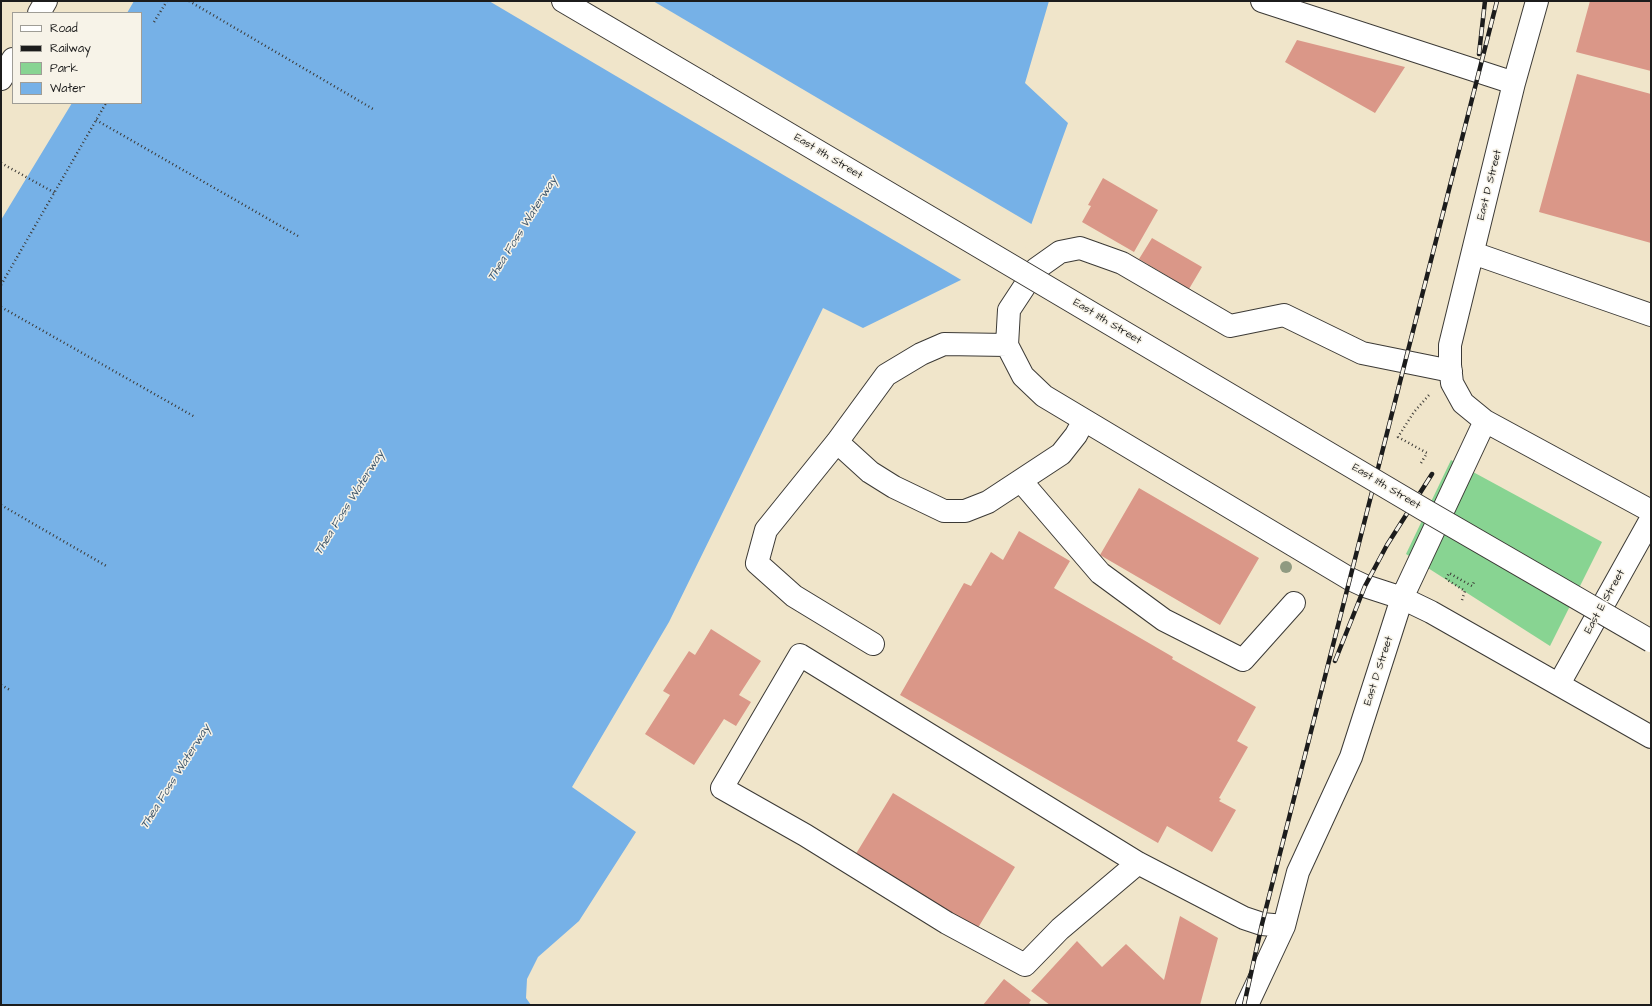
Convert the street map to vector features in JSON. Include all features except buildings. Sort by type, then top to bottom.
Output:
[{"type":"street","points":[[40,12],[46,1]]},
{"type":"street","name":"East 11th Street","points":[[564,1],[1423,509],[1651,641]]},
{"type":"street","points":[[1262,1],[1514,83]]},
{"type":"street","name":"East D Street","points":[[1451,371],[1450,345],[1514,83],[1537,1]]},
{"type":"street","points":[[1,79],[12,61]]},
{"type":"street","points":[[1651,511],[1485,421],[1463,403],[1452,383],[1451,371],[1362,352],[1344,345],[1284,315],[1230,326],[1122,263],[1080,248],[1060,252],[1036,269],[1009,310],[1007,345],[1023,376],[1044,396],[1350,579],[1365,586],[1402,598],[1559,684],[1651,737]]},
{"type":"street","points":[[1473,253],[1651,315]]},
{"type":"street","points":[[873,644],[794,596],[757,563],[766,530],[837,442],[886,375],[921,354],[944,344],[1007,345]]},
{"type":"street","points":[[837,442],[870,472],[918,500],[944,511],[965,511],[988,502],[1061,454],[1076,435],[1084,420]]},
{"type":"street","name":"East D Street","points":[[1246,1005],[1284,926],[1298,872],[1351,757],[1402,598],[1485,421]]},
{"type":"street","points":[[1022,481],[1100,573],[1164,620],[1243,660],[1294,603]]},
{"type":"street","name":"East E Street","points":[[1559,684],[1651,519]]},
{"type":"street","points":[[1138,863],[1060,930],[1025,965],[947,923],[805,835],[722,788],[800,655],[1138,863],[1244,918],[1262,924],[1284,926]]},
{"type":"path","points":[[154,22],[167,1]]},
{"type":"path","points":[[188,1],[373,109]]},
{"type":"path","points":[[1,285],[105,104]]},
{"type":"path","points":[[96,120],[298,236]]},
{"type":"path","points":[[1,163],[55,193]]},
{"type":"path","points":[[1,308],[195,417]]},
{"type":"path","points":[[1414,412],[1398,437],[1427,453],[1421,463]]},
{"type":"path","points":[[1,505],[108,567]]},
{"type":"path","points":[[1465,591],[1446,579],[1449,573],[1472,586],[1476,580]]},
{"type":"path","points":[[1,685],[10,690]]},
{"type":"green space","points":[[1451,460],[1602,542],[1550,646],[1406,554]]},
{"type":"water","name":"Thea Foss Waterway","points":[[134,1],[1049,1],[1025,83],[1068,123],[1022,250],[863,328],[823,308],[669,622],[572,787],[636,832],[579,921],[538,957],[527,979],[526,998],[531,1005],[1,1005],[1,220],[71,104],[142,104],[142,12],[128,12]]},
{"type":"pier","points":[[489,1],[653,1],[1033,225],[1024,251],[963,281]]},
{"type":"railway","points":[[1479,54],[1485,1]]},
{"type":"railway","points":[[1244,1005],[1262,924],[1497,1]]},
{"type":"railway","points":[[1335,661],[1365,586],[1387,545],[1432,474]]}]
